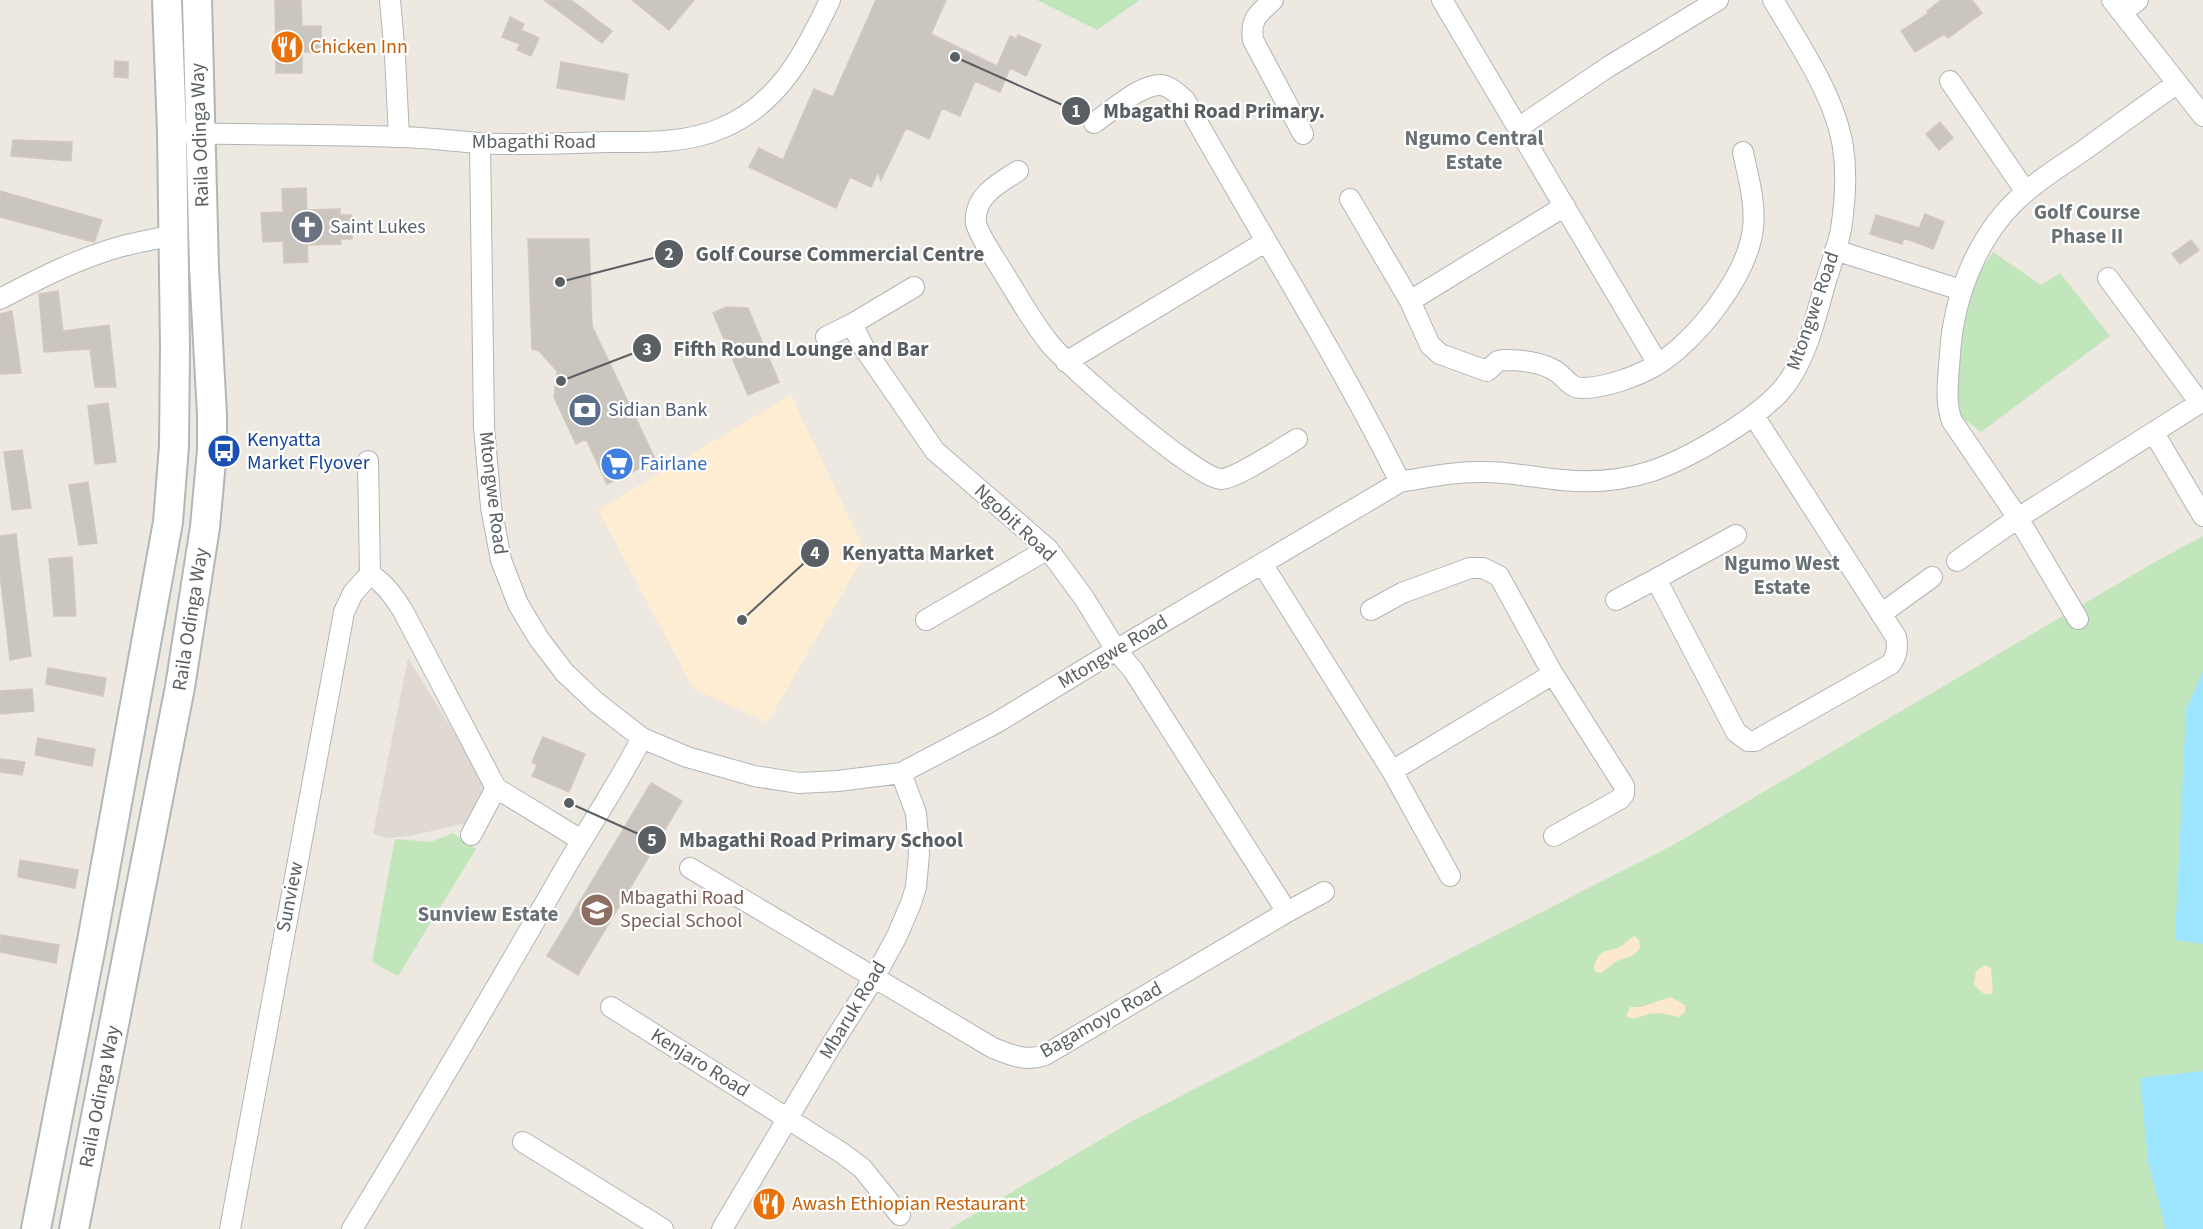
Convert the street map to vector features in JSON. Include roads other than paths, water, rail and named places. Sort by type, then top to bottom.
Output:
[{"type":"main road","name":"Raila Odinga Way","points":[[36,1229],[89,955],[168,522],[174,446],[174,235],[167,0]]},
{"type":"main road","name":"Raila Odinga Way","points":[[74,1229],[192,623],[210,485],[212,415],[204,268],[197,0]]},
{"type":"main road","points":[[89,955],[95,968],[108,973],[120,971],[127,958]]},
{"type":"street","points":[[390,0],[396,56],[399,137]]},
{"type":"street","name":"Mbagathi Road","points":[[172,132],[399,137],[480,143],[671,140],[721,129],[746,115],[774,94],[802,56],[830,0]]},
{"type":"street","points":[[1273,0],[1255,17],[1251,27],[1253,40],[1303,134]]},
{"type":"street","points":[[1442,0],[1658,364]]},
{"type":"street","points":[[1518,128],[1608,67],[1718,0]]},
{"type":"street","name":"Mtongwe Road","points":[[480,143],[484,427],[491,507],[501,560],[518,604],[539,639],[565,673],[597,703],[642,738],[687,757],[724,768],[799,783],[838,782],[901,773],[996,723],[1400,482],[1444,474],[1486,472],[1589,482],[1626,477],[1652,471],[1678,459],[1754,416],[1779,393],[1793,372],[1810,335],[1841,230],[1845,175],[1843,147],[1838,127],[1814,72],[1773,0]]},
{"type":"street","points":[[2138,0],[2117,7],[2203,116]]},
{"type":"street","points":[[1950,81],[2026,192]]},
{"type":"street","points":[[2078,619],[2018,518],[1950,417],[1948,378],[1951,342],[1961,290],[1986,239],[2000,219],[2026,192],[2176,84]]},
{"type":"street","points":[[1094,123],[1147,87],[1162,85],[1173,90],[1185,100],[1265,242],[1322,336],[1400,482]]},
{"type":"street","points":[[1350,199],[1410,301],[1430,345],[1440,354],[1487,371],[1498,361],[1503,360],[1539,365],[1554,369],[1573,386],[1583,388],[1607,384],[1640,374],[1658,364],[1701,325],[1740,272],[1753,229],[1754,208],[1743,152]]},
{"type":"street","points":[[1018,171],[987,192],[976,208],[976,224],[1028,313],[1066,362],[1192,467],[1208,477],[1222,479],[1237,473],[1297,439]]},
{"type":"street","points":[[1410,301],[1565,206]]},
{"type":"street","points":[[0,299],[46,274],[97,254],[174,235]]},
{"type":"street","points":[[1066,362],[1265,242]]},
{"type":"street","points":[[1835,250],[1961,290]]},
{"type":"street","points":[[1957,561],[2018,518],[2201,402],[2108,278]]},
{"type":"street","points":[[825,337],[852,324],[914,287]]},
{"type":"street","name":"Ngobit Road","points":[[852,324],[869,356],[935,451],[1048,549],[1084,598],[1116,650],[1133,670],[1287,912]]},
{"type":"street","points":[[1656,579],[1736,732],[1748,741],[1755,741],[1891,664],[1896,655],[1896,637],[1754,416]]},
{"type":"street","points":[[2154,433],[2203,516]]},
{"type":"street","points":[[368,461],[370,574],[391,592],[403,611],[496,788],[581,840]]},
{"type":"street","points":[[1616,600],[1736,535]]},
{"type":"street","points":[[926,620],[1048,549]]},
{"type":"street","points":[[1263,565],[1392,771],[1450,876]]},
{"type":"street","points":[[1371,610],[1402,594],[1470,568],[1483,568],[1499,576],[1553,674],[1624,786],[1624,794],[1620,799],[1554,836]]},
{"type":"street","name":"Sunview","points":[[230,1229],[344,612],[353,593],[370,574]]},
{"type":"street","points":[[1881,614],[1932,577]]},
{"type":"street","points":[[1392,771],[1553,674]]},
{"type":"street","points":[[352,1229],[446,1074],[642,738]]},
{"type":"street","name":"Mbaruk Road","points":[[722,1229],[897,936],[916,887],[919,854],[916,813],[901,773]]},
{"type":"street","points":[[471,835],[496,788]]},
{"type":"street","name":"Bagamoyo Road","points":[[690,868],[993,1048],[1017,1057],[1035,1058],[1045,1055],[1324,892]]},
{"type":"street","name":"Kenjaro Road","points":[[611,1007],[789,1118],[862,1168],[900,1215]]},
{"type":"street","points":[[523,1142],[663,1229]]},
{"type":"water","points":[[2203,671],[2203,944],[2175,940],[2186,710]]},
{"type":"water","points":[[2203,1071],[2203,1229],[2166,1229],[2148,1162],[2140,1078]]},
{"type":"place","name":"Chicken Inn","points":[[287,47]]},
{"type":"place","name":"Mbagathi Road Primary.","points":[[955,57]]},
{"type":"place","name":"Saint Lukes","points":[[307,227]]},
{"type":"place","name":"Golf Course Commercial Centre","points":[[560,282]]},
{"type":"place","name":"Fifth Round Lounge and Bar","points":[[561,381]]},
{"type":"place","name":"Sidian Bank","points":[[585,410]]},
{"type":"place","name":"Kenyatta Market Flyover","points":[[224,451]]},
{"type":"place","name":"Fairlane","points":[[617,464]]},
{"type":"place","name":"Kenyatta Market","points":[[742,620]]},
{"type":"place","name":"Mbagathi Road Primary School","points":[[569,803]]},
{"type":"place","name":"Mbagathi Road Special School","points":[[597,910]]},
{"type":"place","name":"Awash Ethiopian Restaurant","points":[[769,1204]]},
{"type":"district","name":"Ngumo Central Estate","points":[[1474,150]]},
{"type":"district","name":"Golf Course Phase II","points":[[2087,224]]},
{"type":"district","name":"Ngumo West Estate","points":[[1782,575]]},
{"type":"district","name":"Sunview Estate","points":[[488,914]]}]
